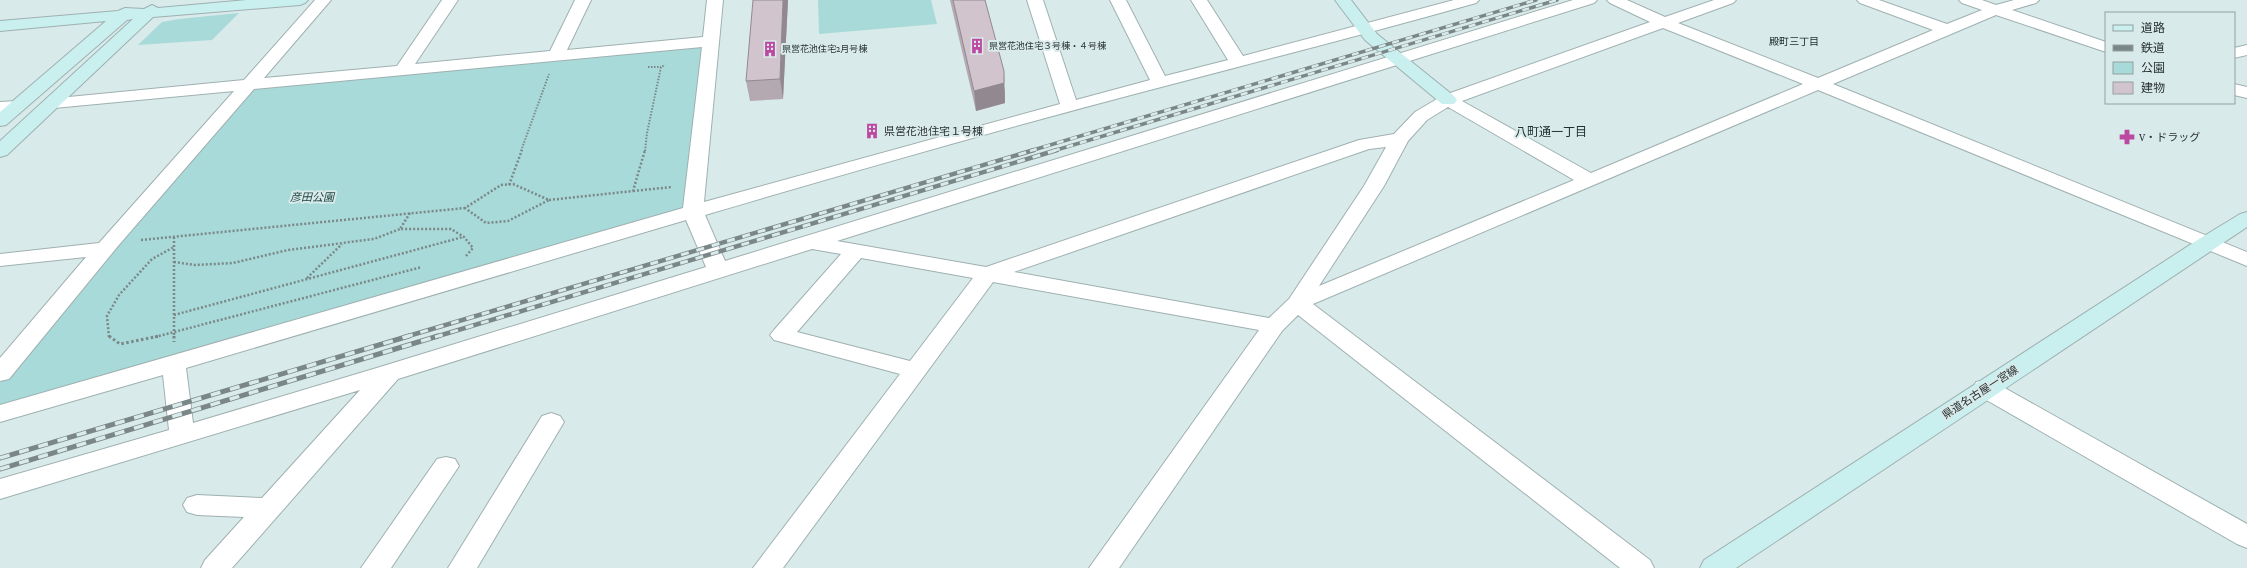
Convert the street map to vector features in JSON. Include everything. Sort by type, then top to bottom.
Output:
[{"type":"street","points":[[0,26],[122,16],[164,0]]},
{"type":"street","points":[[0,151],[54,103],[144,7],[300,0]]},
{"type":"street","points":[[0,373],[108,245],[322,0]]},
{"type":"street","points":[[403,69],[450,0]]},
{"type":"street","points":[[556,55],[583,0]]},
{"type":"street","points":[[716,0],[692,212],[719,271]]},
{"type":"street","points":[[1035,0],[1070,107]]},
{"type":"street","points":[[1118,0],[1160,82]]},
{"type":"street","points":[[1199,0],[1238,62]]},
{"type":"street","points":[[1343,0],[1365,30],[1398,60],[1448,100],[1591,181]]},
{"type":"street","points":[[0,414],[174,365],[830,172],[1160,82],[1365,30],[1471,0]]},
{"type":"street","points":[[0,489],[182,436],[389,373],[1589,0]]},
{"type":"street","points":[[1615,0],[1666,24],[1821,84],[2247,260]]},
{"type":"street","points":[[1103,568],[1274,326],[1297,303],[1374,186],[1400,139],[1420,116],[1448,100],[1666,24],[1728,0]]},
{"type":"street","points":[[1865,0],[1948,30]]},
{"type":"street","points":[[1967,0],[2105,46]]},
{"type":"street","points":[[1297,303],[1591,181],[1995,10],[2031,0]]},
{"type":"street","points":[[0,121],[122,16]]},
{"type":"street","points":[[54,103],[711,40]]},
{"type":"street","points":[[2235,53],[2247,50]]},
{"type":"street","points":[[2235,89],[2247,93]]},
{"type":"street","points":[[0,107],[18,106]]},
{"type":"street","points":[[767,568],[988,274],[1366,144],[1400,139]]},
{"type":"street","name":"県道名古屋一宮線","points":[[1714,568],[1985,388],[2206,243],[2247,218]]},
{"type":"street","points":[[810,243],[1274,326]]},
{"type":"street","points":[[0,260],[108,245]]},
{"type":"street","points":[[855,251],[782,335],[916,370]]},
{"type":"street","points":[[1297,303],[1640,568]]},
{"type":"street","points":[[174,365],[182,436]]},
{"type":"street","points":[[215,568],[389,373]]},
{"type":"street","points":[[1985,388],[2247,537]]},
{"type":"street","points":[[462,568],[551,422]]},
{"type":"street","points":[[376,568],[446,466]]},
{"type":"street","points":[[197,505],[270,508]]},
{"type":"path","points":[[509,185],[556,55]]},
{"type":"path","points":[[633,191],[645,154],[647,133],[661,67],[668,64]]},
{"type":"path","points":[[108,245],[465,208],[501,185],[513,184],[549,200]]},
{"type":"path","points":[[465,208],[486,223],[508,221],[549,200],[696,184]]},
{"type":"path","points":[[400,229],[410,213]]},
{"type":"path","points":[[174,262],[195,265],[233,263],[288,250],[374,239],[400,229],[452,229],[464,237],[473,248],[466,256],[459,258]]},
{"type":"path","points":[[174,237],[174,365]]},
{"type":"path","points":[[174,315],[464,237]]},
{"type":"path","points":[[305,279],[342,244]]},
{"type":"path","points":[[174,247],[152,259],[139,271],[119,295],[107,316],[109,338],[120,344],[174,333],[428,266]]},
{"type":"green space","points":[[818,0],[931,0],[937,24],[819,34]]},
{"type":"green space","points":[[239,13],[212,40],[138,45],[162,22]]},
{"type":"green space","name":"彦田公園","points":[[708,42],[687,169],[688,184],[684,194],[685,209],[0,410],[0,382],[253,86]]},
{"type":"building","name":"県営花池住宅2月号棟","points":[[753,0],[783,0],[780,79],[746,81]]},
{"type":"building","name":"県営花池住宅３号棟・４号棟","points":[[953,0],[985,0],[1004,71],[1004,83],[974,91]]},
{"type":"railway","points":[[1030,151],[1536,0]]},
{"type":"railway","points":[[1053,151],[1557,0]]},
{"type":"railway","points":[[405,337],[1034,150]]},
{"type":"railway","points":[[435,337],[1057,150]]},
{"type":"railway","points":[[0,458],[409,336]]},
{"type":"railway","points":[[0,469],[438,336]]},
{"type":"place","name":"県営花池住宅３号棟・４号棟","points":[[977,46]]},
{"type":"place","name":"県営花池住宅2月号棟","points":[[770,49]]},
{"type":"place","name":"県営花池住宅１号棟","points":[[872,131]]},
{"type":"place","name":"V・ドラッグ","points":[[2127,137]]},
{"type":"district","name":"殿町三丁目","points":[[1794,41]]},
{"type":"district","name":"八町通一丁目","points":[[1551,132]]}]
